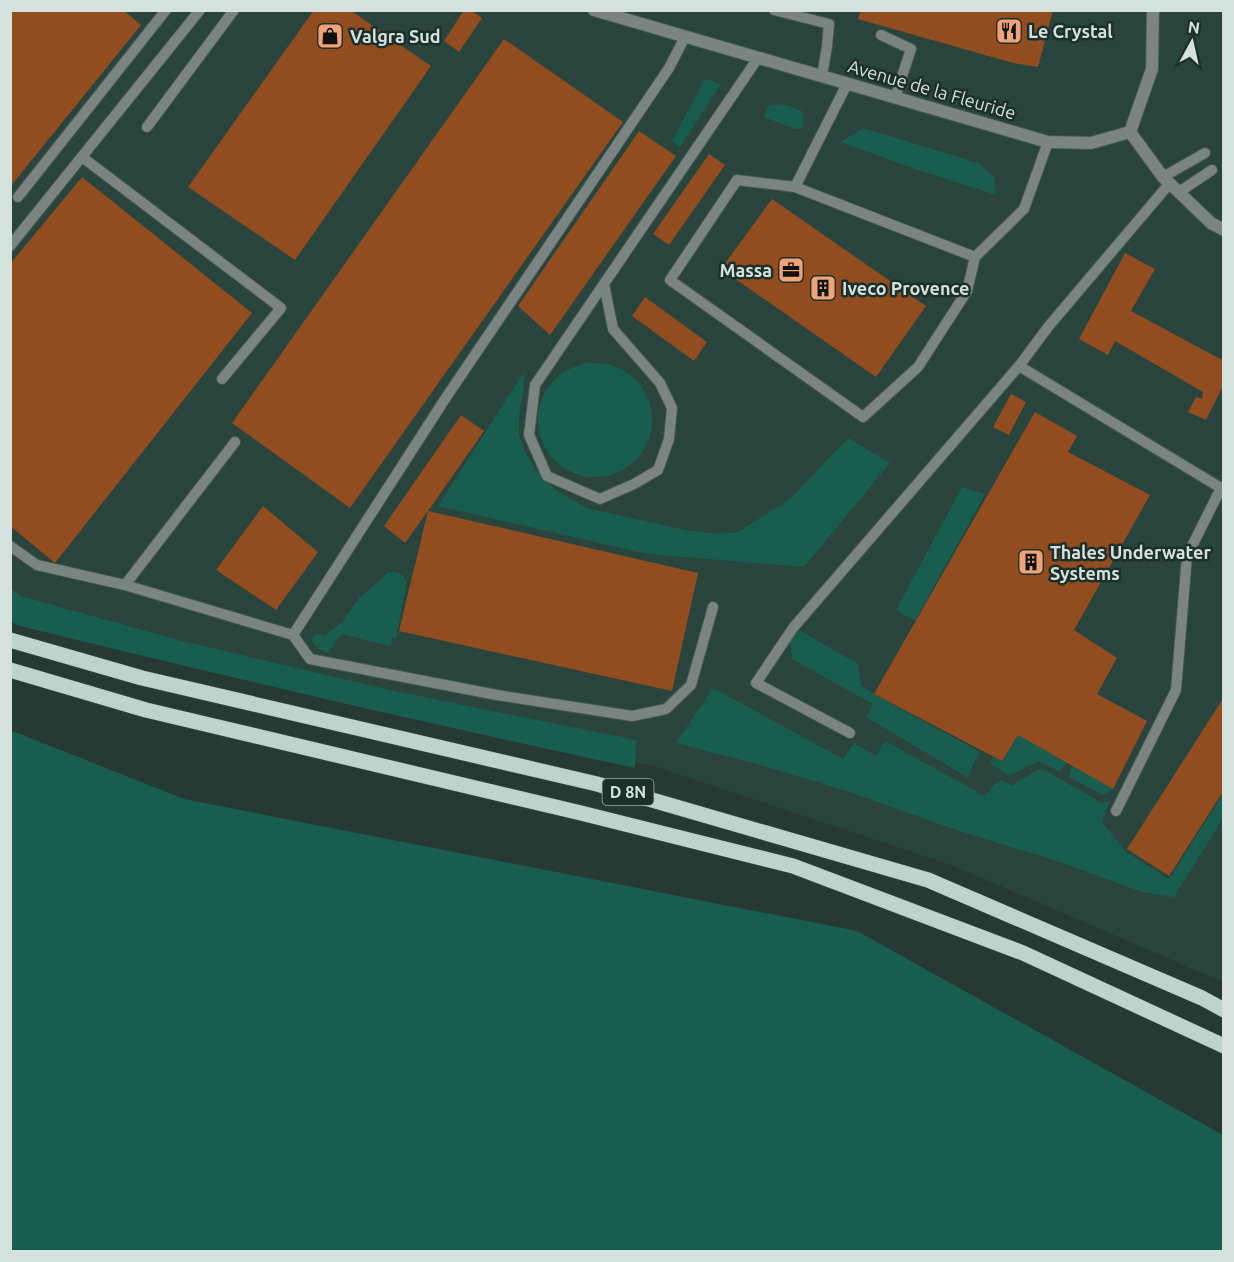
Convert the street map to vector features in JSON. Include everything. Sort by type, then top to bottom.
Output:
[{"type":"main road","name":"D 8N","points":[[10,640],[142,678],[597,784],[928,880],[1202,998],[1224,1010]]},
{"type":"main road","name":"D 8N","points":[[10,670],[146,710],[793,866],[1023,953],[1224,1046]]},
{"type":"street","name":"Avenue de la Fleuride","points":[[594,10],[1048,142],[1091,143],[1130,132]]},
{"type":"street","points":[[1153,10],[1152,69],[1130,132],[1171,184],[1211,223],[1224,230]]},
{"type":"lane","points":[[18,197],[166,10]]},
{"type":"lane","points":[[10,246],[200,10]]},
{"type":"lane","points":[[147,128],[234,10]]},
{"type":"lane","points":[[774,10],[828,24],[822,76]]},
{"type":"lane","points":[[881,35],[911,49],[895,98]]},
{"type":"lane","points":[[293,635],[445,399],[669,68],[686,37]]},
{"type":"lane","points":[[604,284],[613,328],[660,383],[672,408],[669,439],[658,470],[600,499],[547,476],[529,435],[535,385],[758,58]]},
{"type":"lane","points":[[795,187],[847,84]]},
{"type":"lane","points":[[975,257],[795,187],[737,180],[670,280],[863,417],[918,367],[967,291],[975,257],[1024,209],[1048,142]]},
{"type":"lane","points":[[850,733],[756,683],[793,628],[1019,366],[1048,327],[1171,184],[1205,153]]},
{"type":"lane","points":[[82,157],[281,308],[222,379]]},
{"type":"lane","points":[[1171,184],[1212,170]]},
{"type":"lane","points":[[1019,366],[1222,487],[1187,556],[1176,690],[1116,812]]},
{"type":"lane","points":[[125,585],[235,442]]},
{"type":"lane","points":[[10,546],[37,565],[125,585],[293,635],[310,659],[497,695],[632,716],[666,709],[691,685],[713,607]]},
{"type":"shaded area","points":[[10,11],[1223,11],[1223,982],[956,867],[657,767],[101,641],[11,607]]},
{"type":"green space","points":[[705,79],[721,84],[680,147],[672,141]]},
{"type":"green space","points":[[779,104],[802,111],[804,120],[802,129],[795,129],[764,117],[768,106]]},
{"type":"green space","points":[[863,128],[978,163],[994,177],[996,195],[841,142]]},
{"type":"green space","points":[[595,363],[617,367],[635,380],[648,398],[652,420],[648,442],[635,460],[617,473],[595,477],[573,473],[555,460],[542,442],[538,420],[542,398],[555,380],[573,367]]},
{"type":"green space","points":[[524,372],[519,435],[524,450],[536,470],[556,490],[586,508],[685,530],[719,534],[738,532],[790,499],[848,438],[890,463],[804,567],[648,554],[438,506]]},
{"type":"green space","points":[[962,487],[985,494],[915,621],[896,610]]},
{"type":"green space","points":[[389,572],[400,574],[407,582],[396,638],[392,637],[391,646],[342,634],[328,653],[319,649],[312,642],[313,637],[317,634],[324,636],[342,622],[359,598]]},
{"type":"green space","points":[[11,588],[21,596],[174,639],[390,690],[636,740],[635,768],[327,699],[20,626],[11,622]]},
{"type":"green space","points":[[799,630],[858,664],[861,685],[874,694],[980,752],[967,777],[866,717],[873,704],[792,659],[790,640]]},
{"type":"green space","points":[[713,688],[843,759],[854,743],[876,756],[885,741],[985,796],[995,784],[1002,780],[1011,786],[1041,768],[1102,803],[1110,801],[1102,822],[1125,851],[1169,879],[1223,794],[1223,818],[1174,897],[1142,892],[1060,862],[953,829],[847,791],[754,763],[676,743]]},
{"type":"green space","points":[[10,730],[184,799],[857,931],[1223,1135],[1223,1251],[11,1251]]},
{"type":"green space","points":[[1018,735],[1067,763],[1059,771],[1039,761],[1009,776],[990,763],[993,757],[1002,761]]},
{"type":"green space","points":[[1072,765],[1113,789],[1103,795],[1069,777]]},
{"type":"building","points":[[10,10],[123,10],[141,25],[10,187]]},
{"type":"building","points":[[314,10],[350,10],[431,66],[295,260],[188,187]]},
{"type":"building","points":[[464,10],[471,10],[482,18],[459,52],[444,41]]},
{"type":"building","points":[[861,10],[1053,10],[1038,67],[1013,63],[858,19]]},
{"type":"building","points":[[504,39],[623,122],[350,508],[232,423]]},
{"type":"building","points":[[639,131],[676,156],[550,335],[518,306]]},
{"type":"building","points":[[709,154],[725,165],[669,245],[653,234]]},
{"type":"building","points":[[82,177],[252,313],[55,563],[10,526],[10,264]]},
{"type":"building","name":"Iveco Provence","points":[[772,199],[926,306],[876,377],[721,269]]},
{"type":"building","points":[[1125,253],[1155,269],[1131,311],[1224,361],[1224,384],[1206,420],[1188,412],[1196,397],[1202,399],[1203,392],[1115,341],[1108,355],[1079,339]]},
{"type":"building","points":[[645,297],[707,342],[694,361],[632,316]]},
{"type":"building","points":[[1011,394],[1026,402],[1009,435],[993,427]]},
{"type":"building","name":"Thales Underwater Systems","points":[[1035,412],[1077,436],[1068,452],[1150,495],[1074,630],[1117,658],[1097,694],[1147,721],[1113,789],[1018,735],[1002,761],[874,694]]},
{"type":"building","points":[[461,415],[484,431],[405,543],[384,526]]},
{"type":"building","points":[[263,506],[318,552],[276,610],[216,570]]},
{"type":"building","points":[[428,511],[698,573],[672,691],[399,631]]},
{"type":"building","points":[[1224,697],[1224,790],[1169,876],[1127,849]]},
{"type":"place","name":"Le Crystal","points":[[1009,31]]},
{"type":"place","name":"Valgra Sud","points":[[330,36]]},
{"type":"place","name":"Massa","points":[[791,270]]},
{"type":"place","name":"Iveco Provence","points":[[823,288]]},
{"type":"place","name":"Thales Underwater Systems","points":[[1031,562]]}]
